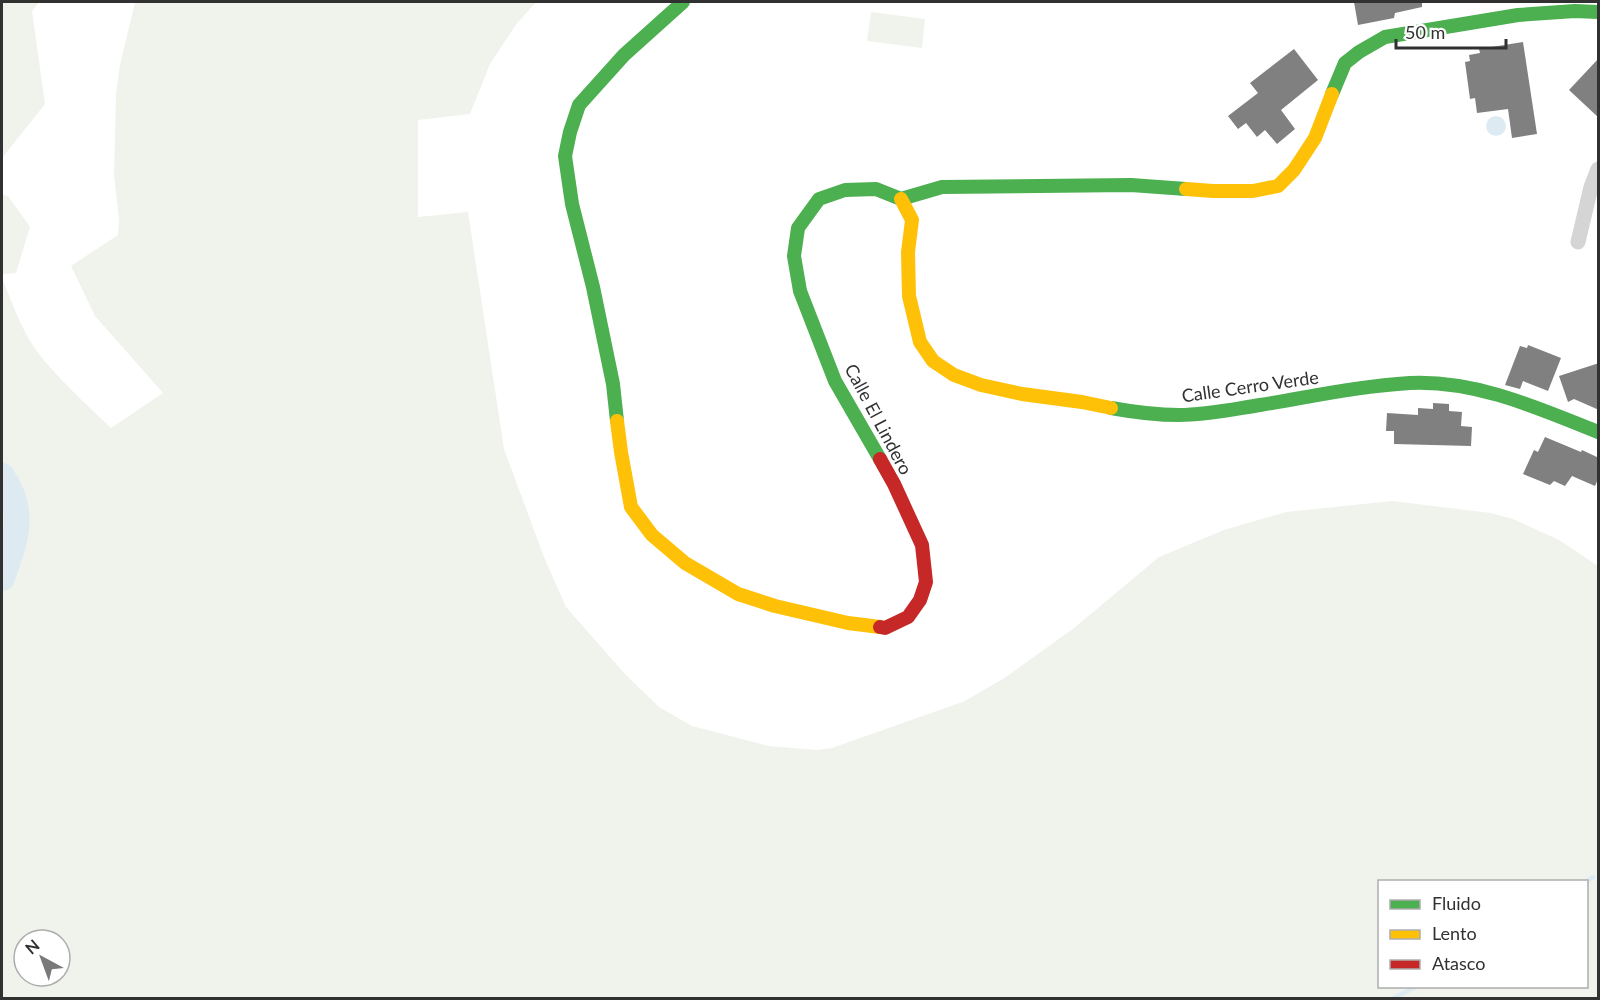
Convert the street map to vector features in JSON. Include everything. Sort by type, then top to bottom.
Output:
[{"type":"street","name":"Calle El Lindero","points":[[683,2],[624,55],[579,105],[565,156],[572,204],[593,287],[613,384],[621,452],[631,507],[652,535],[685,563],[738,594],[816,616],[885,628],[908,617],[920,600],[926,582],[922,545],[894,484],[835,381],[800,291],[794,256],[798,228],[819,199],[844,190],[876,189],[901,199]]},
{"type":"street","points":[[901,199],[942,187],[1131,185],[1213,191],[1253,191],[1278,186],[1294,170],[1315,138],[1346,63],[1359,52],[1385,37],[1518,15],[1575,11],[1599,12]]},
{"type":"street","points":[[1578,242],[1591,187],[1599,169]]},
{"type":"street","name":"Calle Cerro Verde","points":[[901,199],[912,220],[908,252],[909,296],[920,342],[933,362],[954,375],[981,385],[1137,413],[1180,415],[1230,410],[1380,386],[1411,383],[1466,386],[1529,405],[1599,432]]},
{"type":"shaded area","points":[[2,2],[39,2],[32,11],[45,104],[2,158]]},
{"type":"shaded area","points":[[135,2],[536,2],[515,26],[490,64],[470,114],[418,120],[418,217],[468,212],[504,449],[544,557],[566,607],[625,674],[659,707],[692,726],[769,746],[816,750],[832,748],[965,701],[1006,677],[1074,628],[1159,557],[1224,530],[1286,512],[1392,501],[1491,513],[1513,519],[1559,540],[1598,566],[1598,998],[2,998],[2,278],[21,324],[36,350],[63,381],[111,428],[163,393],[95,316],[71,266],[118,235],[119,220],[114,175],[116,94],[120,65]]},
{"type":"shaded area","points":[[871,12],[925,19],[922,48],[867,41]]},
{"type":"shaded area","points":[[1496,116],[1503,119],[1506,126],[1503,133],[1496,136],[1489,133],[1486,126],[1489,119]]},
{"type":"shaded area","points":[[2,195],[8,196],[30,227],[16,273],[2,274]]},
{"type":"building","points":[[1354,2],[1422,2],[1422,7],[1395,13],[1394,18],[1358,25]]},
{"type":"building","points":[[1523,42],[1537,134],[1512,138],[1508,109],[1477,113],[1475,98],[1470,99],[1465,62],[1470,61],[1469,55],[1480,53],[1479,49]]},
{"type":"building","points":[[1294,49],[1318,80],[1281,110],[1295,129],[1277,144],[1265,130],[1257,137],[1246,123],[1238,129],[1228,116],[1258,93],[1250,83]]},
{"type":"building","points":[[1599,58],[1599,118],[1569,90]]},
{"type":"building","points":[[1528,345],[1561,358],[1548,391],[1523,381],[1520,389],[1505,385],[1520,346],[1527,348]]},
{"type":"building","points":[[1599,363],[1599,410],[1574,399],[1568,402],[1559,376]]},
{"type":"building","points":[[1433,403],[1449,404],[1449,411],[1462,412],[1461,426],[1472,427],[1471,446],[1394,444],[1394,431],[1386,431],[1387,413],[1418,415],[1418,408],[1433,409]]},
{"type":"building","points":[[1545,437],[1599,458],[1599,477],[1595,486],[1572,476],[1565,486],[1554,481],[1550,485],[1523,474],[1534,450],[1538,452]]},
{"type":"waterway","points":[[2,476],[10,489],[16,515],[14,539],[2,578]]},
{"type":"waterway","points":[[1588,881],[1593,877]]},
{"type":"waterway","points":[[1394,998],[1413,988]]},
{"type":"traffic: fast","points":[[617,421],[613,384],[593,287],[572,204],[565,156],[579,105],[624,55],[683,2]]},
{"type":"traffic: fast","points":[[1332,94],[1345,63],[1385,37],[1518,15],[1575,11],[1598,12]]},
{"type":"traffic: fast","points":[[880,459],[835,381],[800,291],[794,256],[798,228],[819,199],[845,190],[876,189],[901,199],[942,187],[1131,185],[1186,189]]},
{"type":"traffic: fast","points":[[1111,408],[1162,414],[1199,414],[1372,387],[1435,383],[1506,397],[1598,432]]},
{"type":"traffic: slow","points":[[1186,189],[1253,191],[1278,186],[1294,170],[1315,138],[1332,94]]},
{"type":"traffic: slow","points":[[901,199],[912,220],[908,252],[909,296],[920,342],[933,361],[954,375],[981,385],[1111,408]]},
{"type":"traffic: slow","points":[[617,421],[631,507],[652,535],[685,563],[738,594],[775,606],[848,623],[880,627]]},
{"type":"traffic: jam","points":[[880,459],[922,545],[926,582],[920,600],[908,617],[885,628],[880,627]]}]
